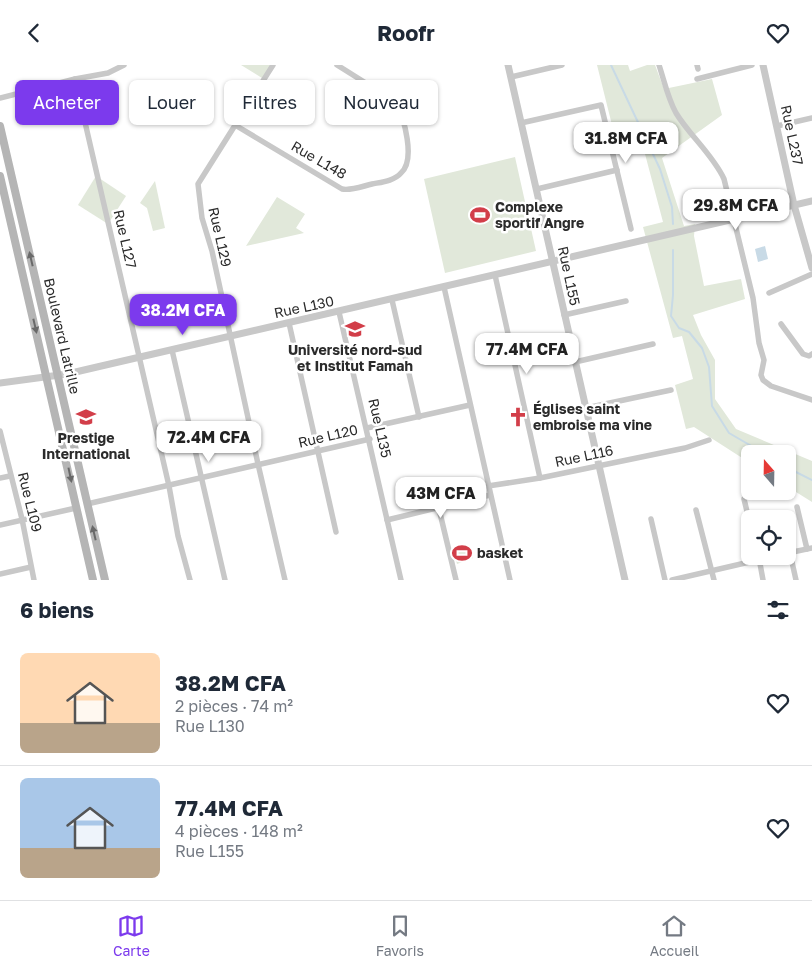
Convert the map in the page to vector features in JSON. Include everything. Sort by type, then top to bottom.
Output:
[{"type":"main road","name":"Boulevard Latrille","points":[[0,126],[105,580]]},
{"type":"main road","name":"Boulevard Latrille","points":[[0,176],[93,580]]},
{"type":"street","points":[[0,98],[75,79],[108,73],[124,65]]},
{"type":"street","name":"Rue L129","points":[[264,80],[273,65]]},
{"type":"street","name":"Rue L148","points":[[235,125],[342,189],[346,190],[389,181],[400,175],[406,169],[409,159],[403,121],[396,102],[337,65]]},
{"type":"street","name":"Rue L155","points":[[508,65],[625,580]]},
{"type":"street","points":[[511,77],[562,65]]},
{"type":"street","points":[[659,65],[675,111],[686,128],[720,170],[724,179],[753,298],[759,343],[764,360],[761,375],[763,380],[771,386],[812,400]]},
{"type":"street","points":[[697,79],[752,65]]},
{"type":"street","name":"Rue L237","points":[[763,65],[794,205],[812,268]]},
{"type":"street","name":"Rue L127","points":[[75,79],[140,357],[169,486],[178,536],[190,580]]},
{"type":"street","points":[[521,123],[601,105],[631,229]]},
{"type":"street","points":[[777,126],[812,118]]},
{"type":"street","name":"Rue L129","points":[[235,125],[197,186],[202,218],[212,251],[285,580]]},
{"type":"street","points":[[537,189],[617,170]]},
{"type":"street","name":"Rue L130","points":[[0,383],[58,375],[172,350],[812,201]]},
{"type":"street","points":[[769,293],[812,274]]},
{"type":"street","points":[[495,275],[540,478]]},
{"type":"street","points":[[444,287],[510,580]]},
{"type":"street","points":[[392,300],[419,417]]},
{"type":"street","points":[[564,315],[626,301]]},
{"type":"street","name":"Rue L135","points":[[339,312],[368,429],[401,580]]},
{"type":"street","points":[[289,323],[336,532]]},
{"type":"street","points":[[781,324],[803,354],[809,356],[812,354]]},
{"type":"street","points":[[575,361],[653,344]]},
{"type":"street","points":[[172,350],[226,580]]},
{"type":"street","points":[[586,408],[671,390]]},
{"type":"street","name":"Rue L120","points":[[368,429],[470,405]]},
{"type":"street","name":"Rue L109","points":[[0,431],[22,519],[34,580]]},
{"type":"street","name":"Rue L120","points":[[87,505],[370,439]]},
{"type":"street","name":"Rue L116","points":[[488,486],[540,478],[685,448],[709,440]]},
{"type":"street","points":[[0,478],[10,476]]},
{"type":"street","points":[[387,520],[439,509],[490,495]]},
{"type":"street","points":[[796,551],[810,548],[797,507]]},
{"type":"street","points":[[0,525],[76,508]]},
{"type":"street","points":[[439,509],[456,580]]},
{"type":"street","points":[[696,510],[714,580]]},
{"type":"street","points":[[651,519],[665,580]]},
{"type":"street","points":[[672,580],[741,563]]},
{"type":"street","points":[[760,565],[763,580]]},
{"type":"street","points":[[792,565],[796,580]]},
{"type":"street","points":[[0,574],[31,567]]},
{"type":"shaded area","points":[[241,65],[272,65],[262,78]]},
{"type":"shaded area","points":[[597,65],[628,65],[630,71],[647,65],[655,65],[664,89],[712,79],[722,115],[662,158],[684,226],[695,224],[694,236],[704,286],[741,279],[745,299],[693,315],[701,335],[715,360],[715,399],[736,429],[774,445],[741,445],[741,457],[694,427],[686,429],[675,385],[693,379],[682,336],[673,338],[643,227],[663,222],[645,154],[630,125],[613,129]]},
{"type":"shaded area","name":"Complexe sportif Angre","points":[[515,157],[536,251],[445,273],[424,179]]},
{"type":"shaded area","points":[[96,176],[126,196],[108,224],[78,205]]},
{"type":"shaded area","points":[[155,181],[165,228],[153,231],[147,208],[140,203]]},
{"type":"shaded area","points":[[277,197],[305,214],[296,228],[304,233],[246,246]]},
{"type":"shaded area","points":[[796,454],[812,461],[812,502],[796,492]]},
{"type":"shaded area","name":"basket","points":[[466,544],[473,558],[457,564],[453,548]]},
{"type":"water","points":[[765,246],[768,259],[758,262],[755,249]]},
{"type":"waterway","points":[[611,65],[660,169],[672,207],[673,224]]},
{"type":"waterway","points":[[673,250],[671,316],[679,328],[689,332],[702,348],[709,367],[712,406],[729,433],[750,445]]},
{"type":"waterway","points":[[796,472],[812,480]]},
{"type":"place","name":"Complexe sportif Angre","points":[[480,215]]},
{"type":"place","name":"Université nord-sud et Institut Famah","points":[[355,329]]},
{"type":"place","name":"Prestige International","points":[[86,417]]},
{"type":"place","name":"Églises saint embroise ma vine","points":[[518,417]]},
{"type":"place","name":"basket","points":[[462,553]]}]
